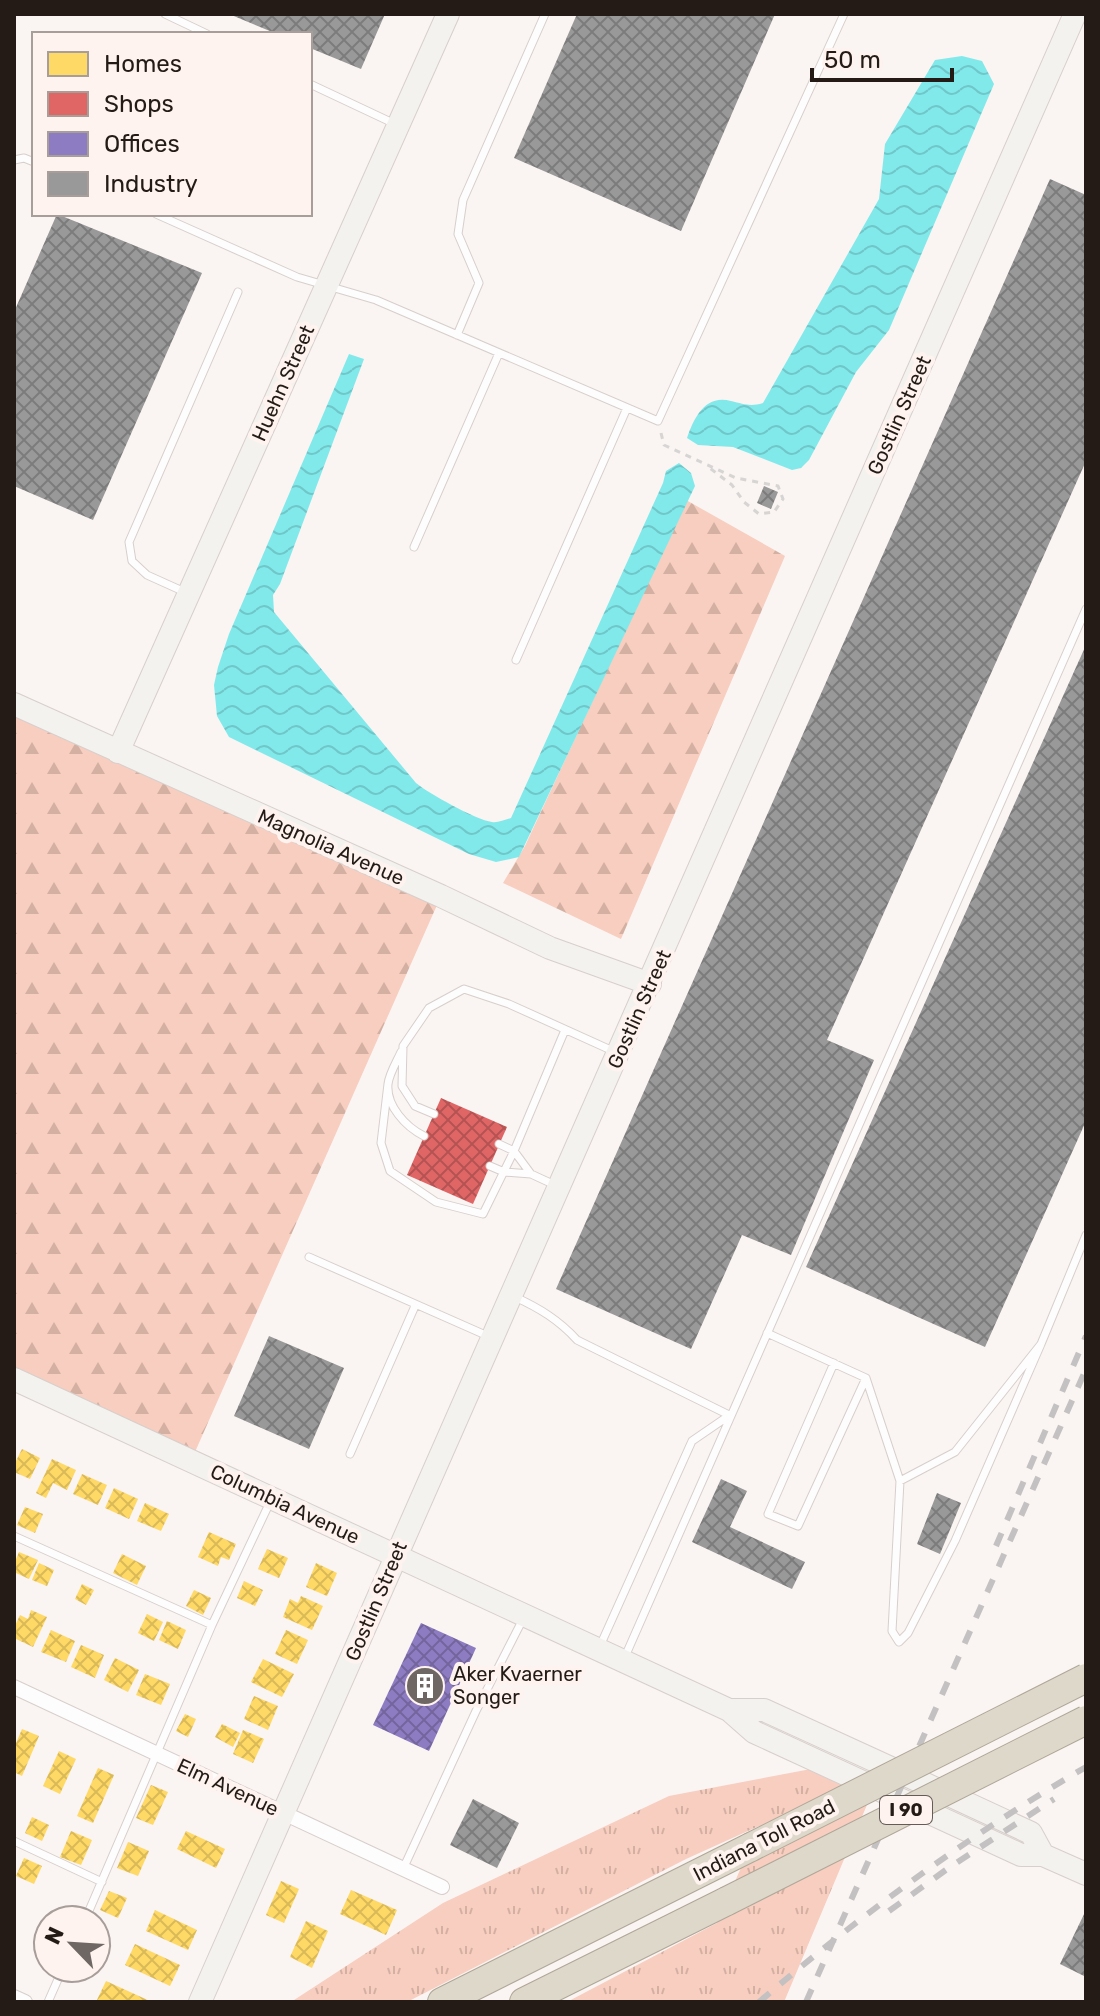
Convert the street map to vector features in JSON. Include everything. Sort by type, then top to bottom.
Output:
[{"type":"highway","name":"Indiana Toll Road","points":[[442,2002],[1086,1678]]},
{"type":"highway","name":"Indiana Toll Road","points":[[524,2002],[1086,1720]]},
{"type":"street","name":"Huehn Street","points":[[118,752],[448,14]]},
{"type":"street","name":"Gostlin Street","points":[[200,2002],[1075,14]]},
{"type":"street","name":"Magnolia Avenue","points":[[14,704],[550,948],[650,984]]},
{"type":"street","name":"Columbia Avenue","points":[[14,1379],[729,1710],[764,1710],[906,1775],[1031,1833],[1043,1855],[1086,1874]]},
{"type":"street","name":"Elm Avenue","points":[[14,1687],[442,1887]]},
{"type":"street","points":[[14,1997],[25,2002]]},
{"type":"lane","points":[[165,14],[203,32]]},
{"type":"lane","points":[[457,335],[479,283],[458,234],[463,200],[545,14]]},
{"type":"lane","points":[[160,216],[297,277],[376,300],[658,421],[844,14]]},
{"type":"lane","points":[[312,85],[399,126]]},
{"type":"lane","points":[[189,594],[147,575],[132,561],[129,542],[238,292]]},
{"type":"lane","points":[[414,547],[499,353]]},
{"type":"lane","points":[[516,660],[627,408]]},
{"type":"lane","points":[[623,1661],[1086,609]]},
{"type":"lane","points":[[565,1030],[514,1151],[483,1214],[436,1202],[390,1171],[381,1143],[388,1084],[403,1046],[429,1008],[464,989],[509,1004],[619,1053]]},
{"type":"lane","points":[[403,1046],[402,1086],[415,1106],[434,1114]]},
{"type":"lane","points":[[388,1084],[396,1113],[412,1130],[424,1136]]},
{"type":"lane","points":[[499,1144],[514,1151],[531,1174]]},
{"type":"lane","points":[[490,1166],[504,1172],[531,1174],[560,1187]]},
{"type":"lane","points":[[767,1333],[866,1378],[900,1481],[892,1631],[899,1642],[908,1633],[955,1541],[1086,1235]]},
{"type":"lane","points":[[309,1257],[492,1338]]},
{"type":"lane","points":[[512,1295],[543,1310],[577,1340],[729,1415]]},
{"type":"lane","points":[[350,1454],[415,1306]]},
{"type":"lane","points":[[900,1481],[955,1452],[1041,1344]]},
{"type":"lane","points":[[834,1363],[768,1514],[798,1526],[866,1378]]},
{"type":"lane","points":[[599,1649],[692,1441],[729,1415]]},
{"type":"lane","points":[[92,1904],[212,1625],[272,1498]]},
{"type":"lane","points":[[14,1536],[212,1625]]},
{"type":"lane","points":[[403,1869],[476,1711],[525,1615]]},
{"type":"lane","points":[[14,1841],[102,1882]]},
{"type":"path","points":[[658,421],[664,445],[736,478],[778,486],[783,499],[774,512],[759,514],[744,502],[732,485],[707,466]]},
{"type":"green space","points":[[686,500],[785,556],[621,939],[503,883],[525,846]]},
{"type":"green space","points":[[14,704],[441,896],[191,1461],[14,1379]]},
{"type":"green space","points":[[811,1769],[869,1800],[784,2002],[567,2002],[717,1923],[759,1826],[686,1859],[407,2002],[291,2002],[443,1903],[669,1796]]},
{"type":"water","points":[[962,56],[982,61],[994,84],[889,330],[856,372],[809,460],[801,468],[792,470],[733,447],[698,445],[687,438],[697,416],[707,404],[722,400],[751,405],[763,403],[879,199],[885,144],[935,60]]},
{"type":"water","points":[[349,354],[364,359],[280,584],[273,595],[274,612],[416,783],[452,806],[485,820],[496,822],[511,818],[666,471],[679,463],[691,473],[695,486],[519,857],[496,862],[469,854],[229,737],[217,716],[214,685],[229,634]]},
{"type":"building: Homes","points":[[22,1449],[40,1458],[30,1479],[14,1472]]},
{"type":"building: Homes","points":[[52,1459],[76,1470],[67,1490],[53,1483],[46,1498],[36,1493]]},
{"type":"building: Homes","points":[[82,1474],[107,1485],[98,1505],[73,1494]]},
{"type":"building: Homes","points":[[114,1488],[138,1499],[129,1519],[105,1508]]},
{"type":"building: Homes","points":[[145,1503],[169,1514],[161,1531],[137,1521]]},
{"type":"building: Homes","points":[[25,1507],[43,1514],[35,1533],[17,1525]]},
{"type":"building: Homes","points":[[209,1532],[236,1544],[229,1560],[221,1557],[218,1566],[198,1557]]},
{"type":"building: Homes","points":[[267,1549],[288,1558],[279,1578],[258,1569]]},
{"type":"building: Homes","points":[[19,1552],[38,1560],[29,1579],[14,1572]]},
{"type":"building: Homes","points":[[122,1554],[146,1566],[137,1585],[113,1573]]},
{"type":"building: Homes","points":[[39,1563],[54,1570],[47,1586],[32,1580]]},
{"type":"building: Homes","points":[[316,1563],[337,1573],[327,1596],[306,1587]]},
{"type":"building: Homes","points":[[244,1581],[263,1590],[255,1606],[237,1598]]},
{"type":"building: Homes","points":[[82,1584],[94,1590],[86,1605],[75,1599]]},
{"type":"building: Homes","points":[[194,1590],[211,1598],[203,1615],[186,1606]]},
{"type":"building: Homes","points":[[301,1596],[323,1606],[312,1630],[283,1617],[290,1599],[298,1603]]},
{"type":"building: Homes","points":[[31,1610],[47,1617],[33,1647],[14,1638],[14,1628],[20,1615],[28,1619]]},
{"type":"building: Homes","points":[[147,1614],[163,1622],[154,1641],[138,1633]]},
{"type":"building: Homes","points":[[167,1621],[186,1630],[178,1649],[159,1640]]},
{"type":"building: Homes","points":[[51,1630],[75,1641],[66,1662],[41,1652]]},
{"type":"building: Homes","points":[[286,1630],[308,1640],[297,1664],[275,1654]]},
{"type":"building: Homes","points":[[81,1645],[104,1655],[95,1678],[71,1667]]},
{"type":"building: Homes","points":[[115,1658],[139,1670],[128,1692],[104,1680]]},
{"type":"building: Homes","points":[[263,1659],[294,1674],[282,1697],[251,1682]]},
{"type":"building: Homes","points":[[145,1674],[170,1684],[161,1705],[136,1695]]},
{"type":"building: Homes","points":[[254,1696],[278,1706],[268,1730],[244,1719]]},
{"type":"building: Homes","points":[[185,1714],[196,1719],[188,1737],[176,1731]]},
{"type":"building: Homes","points":[[222,1724],[240,1733],[233,1747],[215,1737]]},
{"type":"building: Homes","points":[[22,1729],[39,1736],[22,1776],[14,1772],[14,1748]]},
{"type":"building: Homes","points":[[243,1730],[264,1739],[253,1763],[233,1754]]},
{"type":"building: Homes","points":[[59,1751],[76,1759],[60,1794],[43,1786]]},
{"type":"building: Homes","points":[[98,1768],[114,1775],[93,1823],[77,1816]]},
{"type":"building: Homes","points":[[151,1785],[168,1792],[153,1825],[136,1818]]},
{"type":"building: Homes","points":[[32,1817],[49,1825],[42,1841],[25,1833]]},
{"type":"building: Homes","points":[[71,1831],[92,1840],[81,1865],[60,1857]]},
{"type":"building: Homes","points":[[186,1831],[225,1849],[216,1868],[177,1849]]},
{"type":"building: Homes","points":[[128,1842],[149,1851],[138,1876],[117,1868]]},
{"type":"building: Homes","points":[[24,1858],[42,1866],[34,1884],[16,1876]]},
{"type":"building: Homes","points":[[281,1881],[299,1889],[284,1923],[266,1915]]},
{"type":"building: Homes","points":[[351,1890],[397,1910],[386,1935],[340,1914]]},
{"type":"building: Homes","points":[[109,1891],[127,1898],[118,1918],[112,1915],[112,1904],[103,1904]]},
{"type":"building: Homes","points":[[155,1910],[197,1930],[188,1950],[146,1931]]},
{"type":"building: Homes","points":[[306,1921],[328,1931],[312,1968],[290,1957]]},
{"type":"building: Homes","points":[[135,1944],[180,1965],[170,1986],[125,1965]]},
{"type":"building: Homes","points":[[105,1984],[112,1984],[152,2002],[96,2002]]},
{"type":"building: Shops","points":[[441,1098],[507,1127],[473,1204],[407,1175]]},
{"type":"building: Offices","name":"Aker Kvaerner Songer","points":[[421,1623],[476,1648],[429,1751],[373,1725]]},
{"type":"building: Industry","points":[[229,14],[385,14],[361,69],[312,49],[312,32],[272,32]]},
{"type":"building: Industry","points":[[577,14],[775,14],[681,231],[514,158]]},
{"type":"building: Industry","points":[[1050,179],[1086,195],[1086,461],[827,1040],[874,1060],[791,1255],[742,1235],[691,1349],[556,1289]]},
{"type":"building: Industry","points":[[56,216],[202,273],[93,520],[14,486],[14,312]]},
{"type":"building: Industry","points":[[764,486],[778,492],[771,509],[757,503]]},
{"type":"building: Industry","points":[[1086,645],[1086,1121],[985,1347],[806,1267]]},
{"type":"building: Industry","points":[[269,1336],[344,1368],[309,1449],[234,1416]]},
{"type":"building: Industry","points":[[721,1479],[747,1491],[730,1527],[805,1562],[792,1589],[692,1542]]},
{"type":"building: Industry","points":[[937,1493],[961,1503],[940,1554],[917,1544]]},
{"type":"building: Industry","points":[[473,1799],[519,1823],[497,1868],[450,1845]]},
{"type":"building: Industry","points":[[1086,1910],[1086,1977],[1060,1964]]},
{"type":"railway","points":[[996,1546],[1086,1336]]},
{"type":"railway","points":[[806,2002],[1086,1369]]},
{"type":"railway","points":[[759,2002],[917,1877],[1000,1820],[1086,1767]]},
{"type":"railway","points":[[889,1911],[1054,1799]]},
{"type":"place","name":"Aker Kvaerner Songer","points":[[425,1686]]}]
